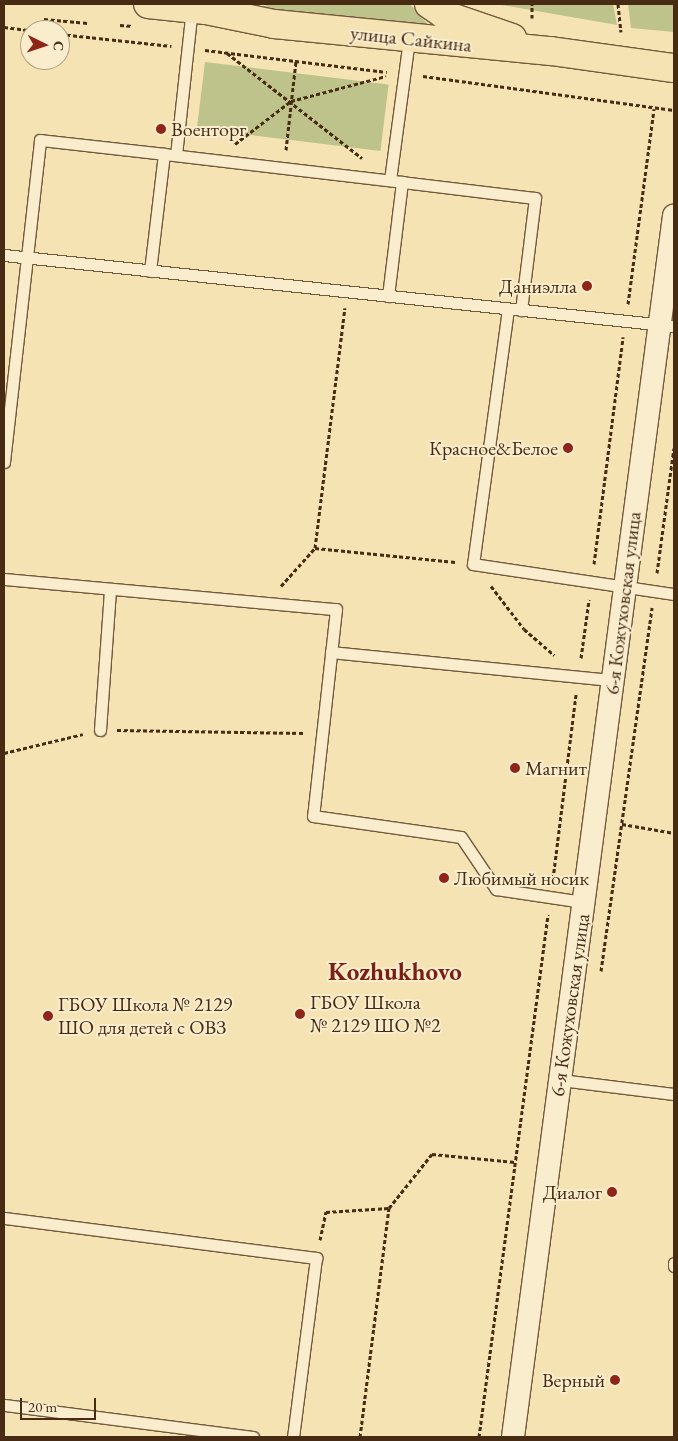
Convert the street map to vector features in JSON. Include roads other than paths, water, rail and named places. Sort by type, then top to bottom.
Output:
[{"type":"main road","name":"улица Сайкина","points":[[148,4],[199,9],[274,24],[409,40],[551,51],[674,68]]},
{"type":"main road","points":[[199,9],[234,4]]},
{"type":"main road","points":[[429,4],[445,15],[551,51]]},
{"type":"street","name":"6-я Кожуховская улица","points":[[512,1437],[625,589],[667,325],[674,216]]},
{"type":"lane","points":[[150,271],[187,48],[199,9]]},
{"type":"lane","points":[[390,180],[402,73],[409,40]]},
{"type":"lane","points":[[4,462],[40,140],[535,198],[521,310]]},
{"type":"lane","points":[[388,296],[402,182]]},
{"type":"lane","points":[[4,255],[667,325]]},
{"type":"lane","points":[[508,309],[474,564],[625,589],[674,594]]},
{"type":"lane","points":[[4,580],[336,609],[313,816],[461,837],[496,888],[583,902]]},
{"type":"lane","points":[[100,730],[110,589]]},
{"type":"lane","points":[[331,652],[613,680]]},
{"type":"lane","points":[[560,1080],[674,1094]]},
{"type":"lane","points":[[4,1218],[316,1258],[293,1437]]},
{"type":"lane","points":[[4,1405],[253,1437]]},
{"type":"place","name":"Военторг","points":[[161,129]]},
{"type":"place","name":"Даниэлла","points":[[587,286]]},
{"type":"place","name":"Красное&Белое","points":[[568,448]]},
{"type":"place","name":"Магнит","points":[[515,768]]},
{"type":"place","name":"Любимый носик","points":[[444,878]]},
{"type":"place","name":"ГБОУ Школа № 2129 ШО №2","points":[[300,1014]]},
{"type":"place","name":"ГБОУ Школа № 2129 ШО для детей с ОВЗ","points":[[48,1016]]},
{"type":"place","name":"Диалог","points":[[612,1192]]},
{"type":"place","name":"Верный","points":[[615,1380]]},
{"type":"district","name":"Kozhukhovo","points":[[395,971]]}]
